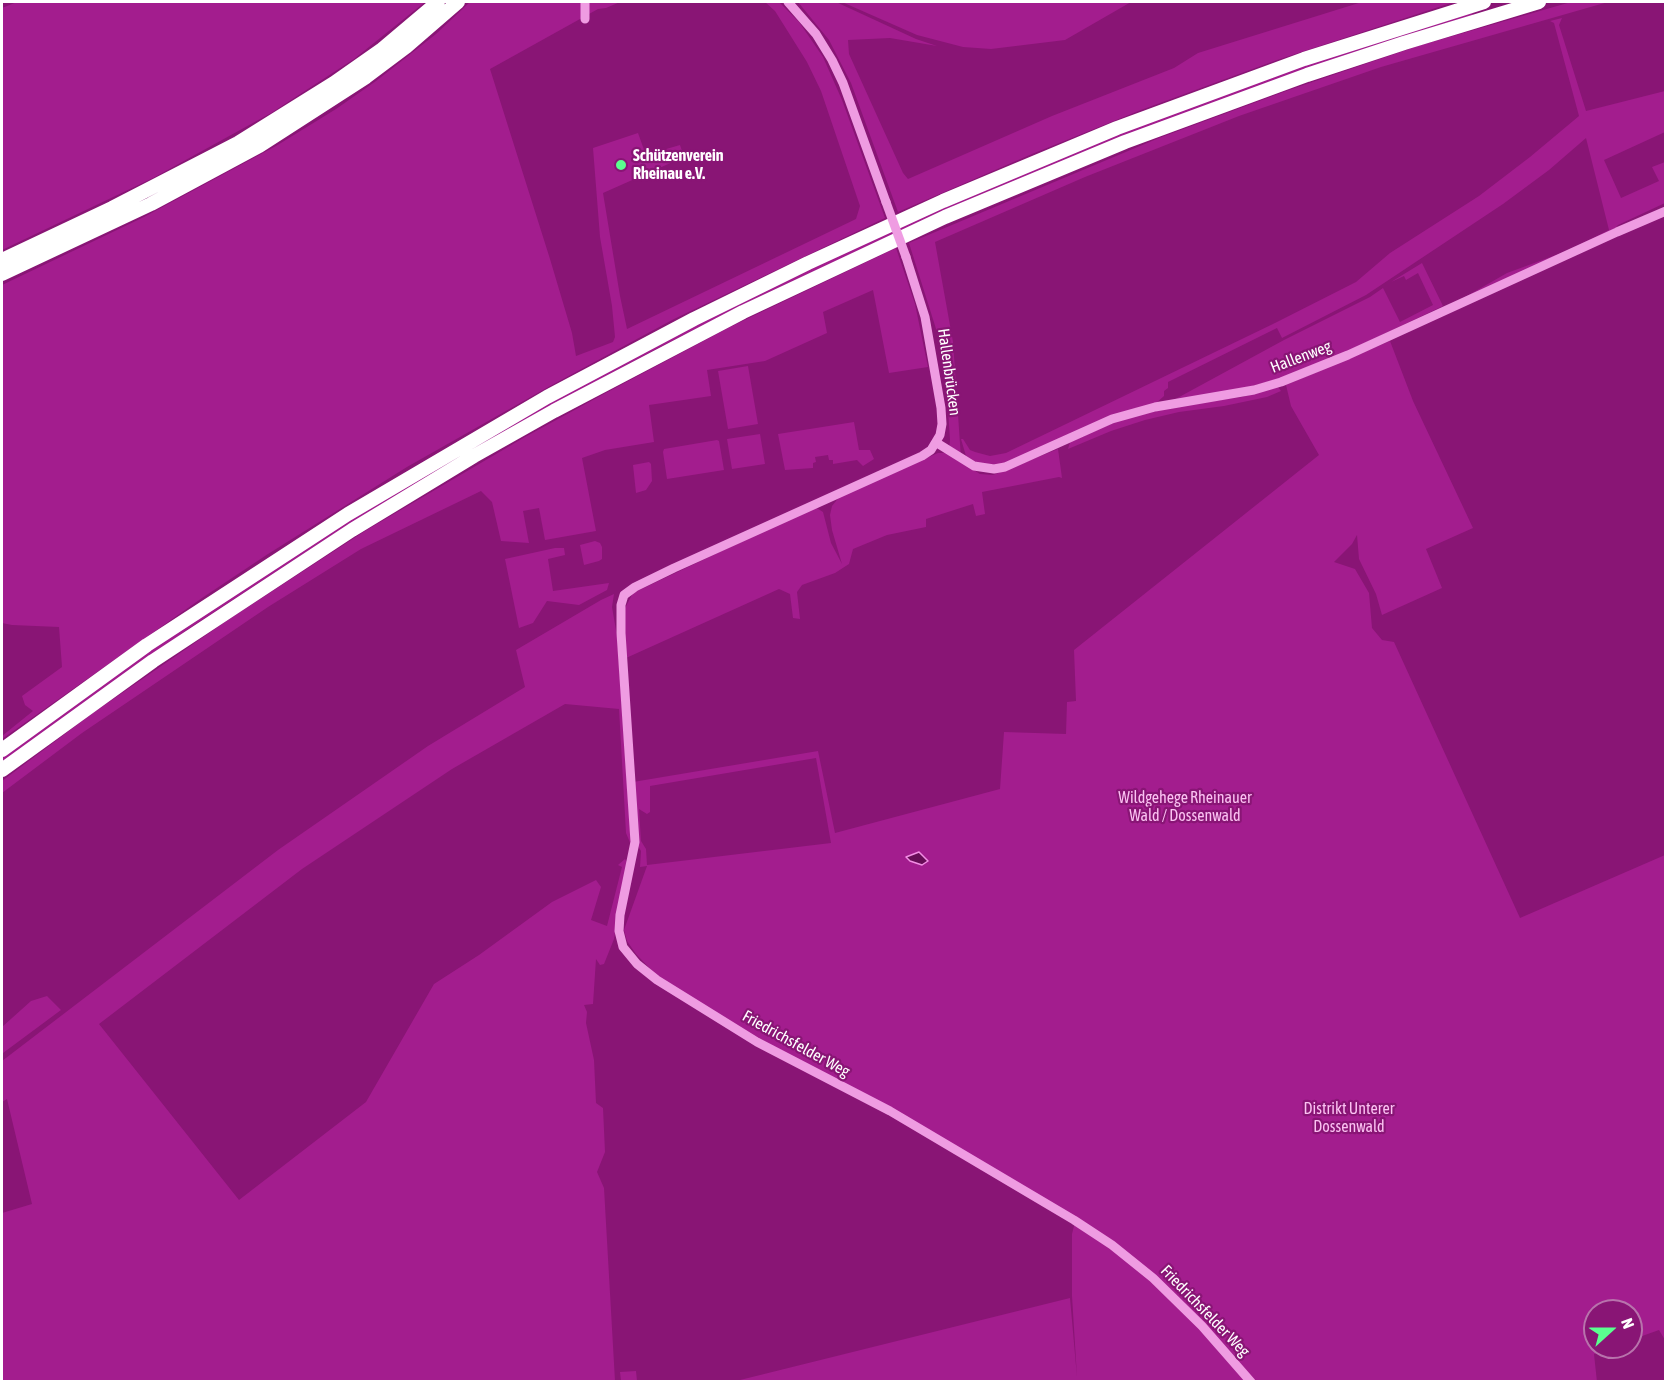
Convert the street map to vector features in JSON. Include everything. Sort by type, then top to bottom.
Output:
[{"type":"highway","points":[[2,260],[112,208],[238,143],[334,83],[381,50],[438,2]]},
{"type":"highway","points":[[2,274],[143,208],[259,146],[366,77],[406,47],[458,2]]},
{"type":"highway","points":[[2,750],[200,609],[348,514],[527,408],[713,309],[808,262],[943,201],[1117,128],[1304,59],[1484,2]]},
{"type":"highway","points":[[2,770],[153,661],[352,530],[474,456],[554,411],[743,312],[945,217],[1125,142],[1307,75],[1539,2]]},
{"type":"street","points":[[585,2],[585,19]]},
{"type":"street","name":"Hallenbrücken","points":[[788,2],[816,34],[843,83],[906,257],[926,317],[932,348],[942,424],[937,443]]},
{"type":"street","name":"Hallenweg","points":[[937,443],[974,466],[994,470],[1112,419],[1155,407],[1254,390],[1281,382],[1356,351],[1665,211]]},
{"type":"street","name":"Friedrichsfelder Weg","points":[[937,443],[922,456],[635,587],[624,595],[621,605],[621,633],[634,842],[620,915],[619,931],[623,947],[637,964],[657,980],[757,1042],[890,1111],[1112,1245],[1153,1278],[1202,1326],[1251,1382]]},
{"type":"green space","points":[[17,2],[425,2],[354,59],[271,113],[153,178],[2,250],[2,8]]},
{"type":"green space","points":[[470,2],[620,2],[598,9],[490,69],[550,259],[572,333],[576,356],[613,342],[615,337],[600,237],[593,148],[638,133],[647,158],[649,154],[680,145],[684,157],[603,193],[627,329],[856,219],[860,206],[821,91],[807,62],[775,11],[765,2],[779,2],[799,22],[823,57],[842,100],[885,218],[674,319],[407,467],[202,598],[2,739],[2,736],[33,711],[25,705],[22,696],[62,667],[59,627],[2,623],[2,285],[144,217],[276,146],[376,81],[436,34]]},
{"type":"green space","points":[[798,2],[836,2],[916,39],[937,46],[890,38],[848,40],[849,54],[903,173],[908,179],[1052,116],[1174,68],[1198,53],[1362,2],[1454,2],[1277,60],[1141,110],[898,212],[851,83],[829,40]]},
{"type":"green space","points":[[842,2],[1131,2],[1065,40],[991,49],[963,47],[917,35]]},
{"type":"green space","points":[[1571,2],[1608,2],[1381,67],[1239,116],[1085,177],[935,242],[953,342],[961,458],[949,450],[946,377],[937,332],[909,243],[1159,138],[1289,90],[1418,46]]},
{"type":"green space","points":[[1472,12],[1473,15],[1383,43],[911,226],[763,295],[658,348],[332,535],[188,629],[2,763],[2,757],[125,667],[292,556],[464,450],[658,343],[900,225],[1041,165],[1171,113],[1315,61]]},
{"type":"green space","points":[[1562,18],[1559,25],[1586,111],[1665,91],[1665,132],[1604,160],[1621,198],[1659,181],[1652,167],[1665,162],[1665,203],[1618,225],[1612,232],[1446,308],[1507,273],[1567,251],[1609,230],[1586,138],[1549,170],[1503,204],[1366,295],[1282,338],[1277,328],[1168,382],[1164,396],[1155,404],[999,465],[977,463],[966,456],[961,439],[970,450],[975,452],[990,456],[1006,453],[1356,282],[1390,253],[1479,196],[1579,116],[1554,23],[1550,21]]},
{"type":"green space","points":[[896,248],[915,304],[928,367],[889,373],[873,290],[823,312],[827,333],[765,361],[707,370],[711,396],[649,405],[654,442],[605,450],[582,458],[596,531],[545,540],[539,508],[523,511],[529,543],[501,541],[492,502],[481,491],[361,549],[268,607],[82,733],[2,793],[2,781],[93,713],[228,620],[365,531],[525,437],[602,395],[730,327]]},
{"type":"green space","points":[[1422,263],[1443,306],[1348,351],[1275,380],[1170,402],[1284,340],[1370,297],[1383,288],[1400,322],[1433,305],[1418,273],[1406,280],[1404,276],[1391,282]]},
{"type":"green space","name":"Distrikt Unterer Dossenwald","points":[[1390,341],[1413,401],[1473,528],[1426,549],[1442,588],[1382,615],[1376,594],[1359,559],[1357,535],[1352,544],[1334,562],[1355,569],[1369,593],[1372,628],[1382,640],[1394,642],[1520,918],[1665,855],[1665,1340],[1659,1330],[1643,1336],[1643,1299],[1583,1299],[1583,1359],[1595,1359],[1597,1382],[736,1381],[1070,1298],[1077,1377],[1072,1296],[1072,1234],[1076,1218],[759,1038],[658,977],[636,954],[627,941],[624,930],[647,866],[640,867],[641,851],[638,846],[633,782],[818,751],[835,833],[1000,789],[1004,732],[1066,734],[1067,702],[1076,701],[1074,650],[1319,455],[1291,406],[1286,385]],"holes":[[[816,758],[831,843],[647,865],[646,849],[641,841],[639,809],[647,814],[650,812],[650,786]]]},
{"type":"green space","points":[[748,366],[758,424],[728,429],[718,371]]},
{"type":"green space","points":[[1278,387],[1281,391],[1267,397],[1145,420],[1068,449],[1070,442],[1122,419],[1179,406],[1242,397]]},
{"type":"green space","points":[[854,422],[859,450],[870,450],[874,459],[863,466],[857,460],[833,464],[833,460],[829,460],[828,455],[815,457],[816,462],[813,463],[813,468],[785,470],[778,434]]},
{"type":"green space","points":[[760,434],[765,464],[732,469],[727,439]]},
{"type":"green space","points":[[717,440],[724,470],[667,479],[664,449]]},
{"type":"green space","points":[[1058,449],[1062,478],[982,492],[985,514],[976,516],[973,504],[926,519],[926,527],[887,535],[853,549],[849,564],[835,573],[802,585],[797,592],[800,619],[793,618],[790,594],[779,589],[626,658],[625,608],[633,593],[815,507],[823,512],[831,543],[842,564],[830,515],[832,506],[840,496],[938,453],[952,456],[980,474],[993,475]]},
{"type":"green space","points":[[649,462],[652,481],[646,490],[636,493],[633,465]]},
{"type":"green space","points":[[595,541],[602,547],[602,559],[584,565],[580,545]]},
{"type":"green space","points":[[564,548],[565,555],[548,559],[553,591],[609,583],[607,590],[579,605],[547,601],[533,623],[519,628],[505,559]]},
{"type":"green space","points":[[614,594],[612,607],[617,636],[631,845],[626,833],[619,709],[565,704],[452,769],[302,869],[99,1024],[239,1200],[366,1102],[434,984],[479,955],[552,902],[596,880],[601,887],[591,920],[607,926],[622,867],[618,865],[625,859],[627,862],[614,939],[604,964],[600,965],[596,959],[593,1004],[584,1005],[594,1060],[596,1103],[603,1108],[605,1152],[597,1172],[604,1188],[615,1381],[2,1381],[2,1213],[32,1204],[7,1099],[2,1102],[2,1061],[278,850],[428,746],[525,687],[516,650]]},
{"type":"green space","points":[[47,996],[61,1010],[3,1053],[2,1027],[31,1001]]},
{"type":"green space","points":[[636,1371],[637,1381],[621,1381],[620,1372]]},
{"type":"shaded area","points":[[919,852],[928,861],[922,865],[906,857]]},
{"type":"place","name":"Schützenverein Rheinau e.V.","points":[[621,165]]},
{"type":"park label","name":"Wildgehege Rheinauer Wald / Dossenwald","points":[[1185,807]]}]
